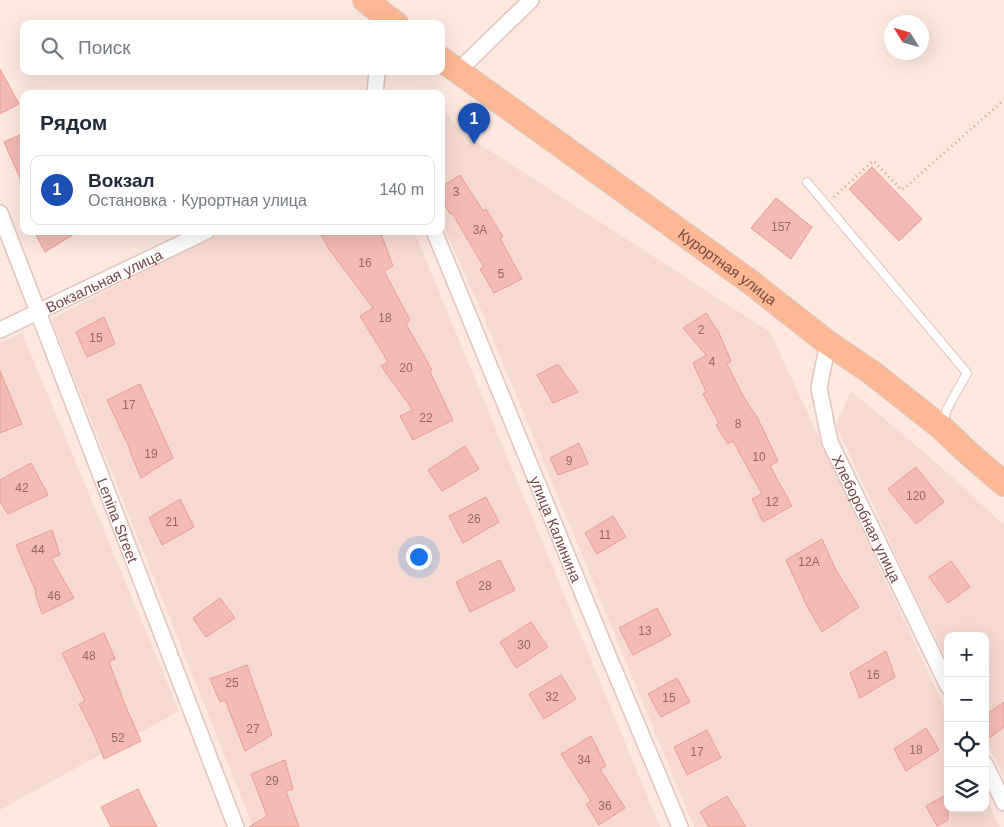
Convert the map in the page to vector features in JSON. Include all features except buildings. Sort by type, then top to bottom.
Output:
[{"type":"main road","points":[[365,0],[391,20]]},
{"type":"main road","name":"Курортная улица","points":[[449,65],[750,281],[828,343],[871,372],[942,428],[1004,484]]},
{"type":"street","points":[[449,65],[531,0]]},
{"type":"street","points":[[375,90],[377,75]]},
{"type":"street","name":"Lenina Street","points":[[0,213],[236,827]]},
{"type":"street","name":"Вокзальная улица","points":[[0,330],[199,235]]},
{"type":"street","name":"улица Калинина","points":[[436,235],[680,827]]},
{"type":"street","name":"Хлеборобная улица","points":[[828,343],[819,388],[830,442],[944,678]]},
{"type":"street","points":[[986,767],[1004,803]]},
{"type":"lane","points":[[807,182],[967,373],[947,409],[942,428]]},
{"type":"path","points":[[826,204],[873,161],[902,190],[1004,100]]},
{"type":"shaded area","points":[[445,111],[461,132],[770,332],[944,706],[944,812],[989,812],[989,804],[1000,827],[694,827],[484,317],[445,230]]},
{"type":"shaded area","points":[[215,235],[416,235],[660,827],[253,827],[51,319]]},
{"type":"shaded area","points":[[22,333],[179,711],[0,810],[0,343]]},
{"type":"shaded area","points":[[851,391],[932,459],[1004,525],[1004,777],[989,747],[989,632],[944,632],[944,654],[836,425]]},
{"type":"place","name":"Вокзал","points":[[474,144]]}]
